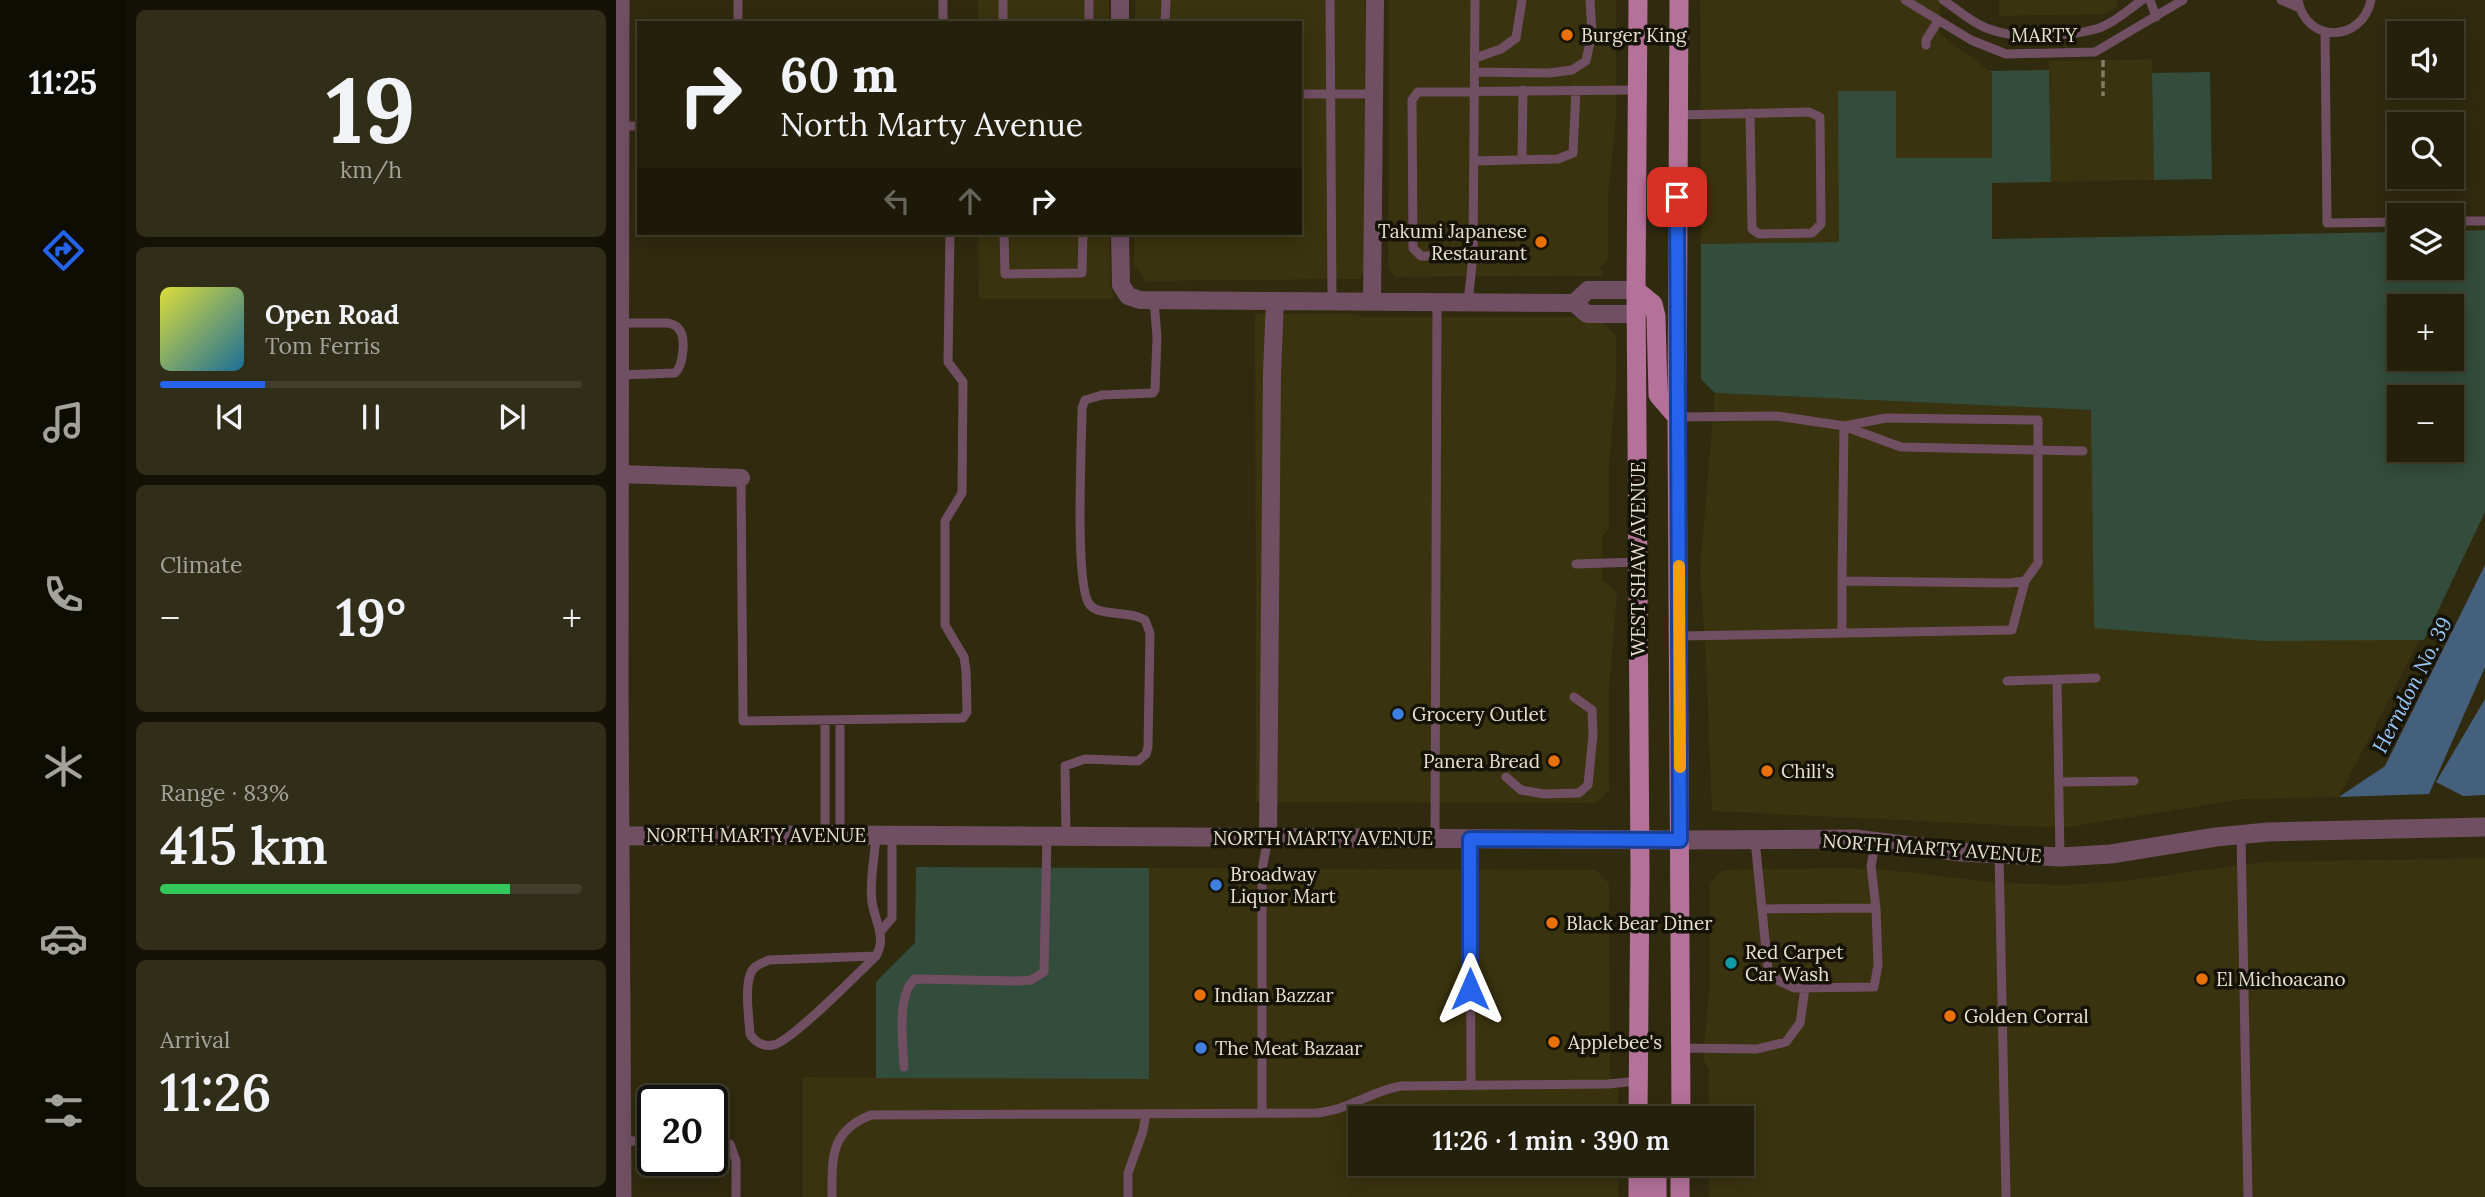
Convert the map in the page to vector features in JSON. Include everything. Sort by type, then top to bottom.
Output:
[{"type":"main road","name":"WEST SHAW AVENUE","points":[[1638,0],[1638,1106]]},
{"type":"main road","name":"WEST SHAW AVENUE","points":[[1679,0],[1677,417],[1681,1106]]},
{"type":"main road","points":[[1636,290],[1653,304],[1656,316],[1658,395],[1677,417]]},
{"type":"main road","points":[[1638,1081],[1648,1106]]},
{"type":"main road","points":[[1638,1176],[1638,1197]]},
{"type":"main road","points":[[1657,1176],[1657,1197]]},
{"type":"main road","points":[[1680,1176],[1680,1197]]},
{"type":"street","points":[[620,0],[618,70],[629,126],[618,323],[617,687],[621,836],[618,955],[622,1197]]},
{"type":"street","points":[[1120,0],[1120,21]]},
{"type":"street","points":[[1372,301],[1375,0]]},
{"type":"street","points":[[1120,235],[1121,285],[1128,296],[1140,300],[1574,303],[1587,314],[1637,314]]},
{"type":"street","points":[[1574,303],[1588,290],[1636,290]]},
{"type":"street","points":[[1268,838],[1275,301]]},
{"type":"street","points":[[619,474],[741,478]]},
{"type":"street","name":"NORTH MARTY AVENUE","points":[[621,836],[1876,841],[1999,854],[2060,856],[2111,854],[2268,831],[2485,827]]},
{"type":"lane","points":[[738,0],[738,21]]},
{"type":"lane","points":[[943,0],[943,21]]},
{"type":"lane","points":[[1003,0],[1003,21]]},
{"type":"lane","points":[[1089,0],[1089,21]]},
{"type":"lane","points":[[1165,21],[1166,0]]},
{"type":"lane","points":[[1330,0],[1332,300]]},
{"type":"lane","points":[[1468,302],[1473,256],[1475,0]]},
{"type":"lane","points":[[1475,58],[1501,48],[1516,38],[1522,0]]},
{"type":"lane","points":[[1475,72],[1549,73],[1572,70],[1586,61],[1592,33],[1590,0]]},
{"type":"lane","name":"MARTY","points":[[1905,0],[1972,40],[2006,54],[2095,52],[2183,0]]},
{"type":"lane","name":"MARTY","points":[[1943,0],[1989,29],[2030,36],[2069,34],[2098,28],[2121,16],[2142,0]]},
{"type":"lane","points":[[2150,0],[2157,17]]},
{"type":"lane","points":[[2281,0],[2299,4],[2305,18],[2314,27],[2337,33],[2359,24],[2367,14],[2371,0]]},
{"type":"lane","points":[[1926,45],[1926,40],[1938,21]]},
{"type":"lane","points":[[2325,32],[2327,223],[2387,222]]},
{"type":"lane","points":[[1522,160],[1523,90]]},
{"type":"lane","points":[[1474,160],[1558,159],[1573,153],[1576,90]]},
{"type":"lane","points":[[1473,256],[1421,256],[1413,248],[1412,100],[1418,92],[1638,90]]},
{"type":"lane","points":[[1302,94],[1375,94]]},
{"type":"lane","points":[[1677,115],[1750,113],[1809,112],[1820,117],[1821,224],[1812,233],[1759,233],[1752,229],[1750,113]]},
{"type":"lane","points":[[2464,222],[2485,221]]},
{"type":"lane","points":[[741,478],[743,721],[963,718],[967,712],[964,657],[945,625],[944,521],[962,493],[963,382],[948,362],[950,235]]},
{"type":"lane","points":[[1004,235],[1005,274],[1082,273],[1083,235]]},
{"type":"lane","points":[[904,1068],[903,1001],[907,989],[915,979],[1017,981],[1031,980],[1044,972],[1065,766],[1085,759],[1138,761],[1146,754],[1150,633],[1145,620],[1136,615],[1096,610],[1089,604],[1084,593],[1081,553],[1082,408],[1085,400],[1102,395],[1153,393],[1157,337],[1154,301]]},
{"type":"lane","points":[[1435,839],[1437,302]]},
{"type":"lane","points":[[618,323],[668,323],[675,325],[682,334],[680,369],[675,373],[619,375]]},
{"type":"lane","points":[[1677,417],[1777,416],[1844,426],[1901,447],[2083,451]]},
{"type":"lane","points":[[1680,636],[2012,630],[2025,581],[2038,563],[2038,420],[1886,418],[1844,426]]},
{"type":"lane","points":[[1842,633],[1844,426]]},
{"type":"lane","points":[[1576,564],[1639,562]]},
{"type":"lane","points":[[1842,581],[2025,581]]},
{"type":"lane","points":[[2007,681],[2096,678]]},
{"type":"lane","points":[[2057,679],[2060,856]]},
{"type":"lane","points":[[1506,777],[1521,790],[1544,794],[1579,793],[1588,785],[1592,710],[1574,697]]},
{"type":"lane","points":[[825,720],[833,835]]},
{"type":"lane","points":[[833,835],[839,720]]},
{"type":"lane","points":[[2059,782],[2134,780]]},
{"type":"lane","points":[[2241,834],[2248,1197]]},
{"type":"lane","points":[[876,956],[769,960],[758,965],[752,969],[748,979],[750,1034],[755,1041],[764,1045],[775,1045],[803,1026],[876,956],[880,949],[881,931],[872,901],[884,835]]},
{"type":"lane","points":[[881,931],[892,918],[884,835]]},
{"type":"lane","points":[[1262,1113],[1262,870],[1268,838]]},
{"type":"lane","points":[[1470,839],[1471,1085]]},
{"type":"lane","points":[[1755,840],[1768,970],[1779,981],[1794,988],[1874,987],[1878,965],[1871,866],[1876,841]]},
{"type":"lane","points":[[1999,854],[2006,1197]]},
{"type":"lane","points":[[1763,909],[1876,908]]},
{"type":"lane","points":[[1680,1048],[1757,1049],[1786,1042],[1800,1023],[1805,988]]},
{"type":"lane","points":[[832,1197],[835,1152],[841,1133],[853,1122],[871,1115],[1332,1111],[1384,1089],[1401,1086],[1638,1081]]},
{"type":"lane","points":[[1128,1197],[1128,1173],[1146,1114]]},
{"type":"lane","points":[[621,1141],[637,1141]]},
{"type":"lane","points":[[728,1144],[736,1161],[736,1197]]},
{"type":"path","points":[[2103,48],[2103,96]]},
{"type":"shaded area","points":[[978,0],[1109,0],[1109,21],[978,21]]},
{"type":"shaded area","points":[[1135,0],[1365,0],[1364,272],[1360,279],[1147,281],[1134,266],[1134,235],[1302,235],[1302,21],[1135,21]]},
{"type":"shaded area","points":[[1389,0],[1616,0],[1616,117],[1608,197],[1608,260],[1600,268],[1604,276],[1395,277],[1388,268]]},
{"type":"shaded area","points":[[1700,0],[1940,0],[1940,34],[1992,73],[1992,158],[1896,158],[1839,91],[1839,242],[1701,244]]},
{"type":"shaded area","points":[[1999,0],[2117,0],[2117,7],[2104,14],[1999,16]]},
{"type":"shaded area","points":[[2152,59],[2154,180],[2051,182],[2049,61]]},
{"type":"shaded area","points":[[978,235],[1110,235],[1110,282],[1114,299],[979,299]]},
{"type":"shaded area","points":[[1255,314],[1597,317],[1616,335],[1616,384],[1609,464],[1609,529],[1602,536],[1602,582],[1606,582],[1617,593],[1609,687],[1609,790],[1596,803],[1256,802]]},
{"type":"shaded area","points":[[1715,393],[2092,410],[2420,639],[2339,797],[2242,799],[2063,828],[1712,811],[1700,570]]},
{"type":"shaded area","points":[[2485,858],[2485,1197],[1709,1197],[1709,1176],[1754,1176],[1754,1106],[1709,1106],[1709,1070],[1703,1058],[1710,984],[1710,883],[1723,870],[1843,868],[1888,870],[1989,882],[2063,885],[2125,881],[2262,862]]},
{"type":"shaded area","points":[[1149,868],[1596,870],[1609,884],[1610,1081],[1618,1081],[1618,1106],[1348,1106],[1348,1176],[1618,1176],[1618,1197],[803,1197],[803,1077],[1149,1079]]},
{"type":"green space","points":[[2049,70],[2051,182],[1992,183],[1992,239],[2387,232],[2387,280],[2464,280],[2464,231],[2485,230],[2485,512],[2424,640],[2264,641],[2094,628],[2091,410],[1715,393],[1701,379],[1701,244],[1839,242],[1838,91],[1896,91],[1896,158],[1992,158],[1992,73],[1989,71]]},
{"type":"green space","points":[[2210,72],[2212,179],[2154,180],[2152,73]]},
{"type":"green space","points":[[916,867],[1149,868],[1149,1079],[876,1078],[876,982],[915,943]]},
{"type":"water","points":[[2485,565],[2485,667],[2429,794],[2339,797],[2385,766]]},
{"type":"water","points":[[2485,699],[2485,795],[2463,796],[2436,782]]},
{"type":"slow traffic","points":[[1679,566],[1680,767]]},
{"type":"place","name":"Burger King","points":[[1567,35]]},
{"type":"place","name":"Takumi Japanese Restaurant","points":[[1541,242]]},
{"type":"place","name":"Grocery Outlet","points":[[1398,714]]},
{"type":"place","name":"Panera Bread","points":[[1554,761]]},
{"type":"place","name":"Chili's","points":[[1767,771]]},
{"type":"place","name":"Broadway Liquor Mart","points":[[1216,885]]},
{"type":"place","name":"Black Bear Diner","points":[[1552,923]]},
{"type":"place","name":"Red Carpet Car Wash","points":[[1731,963]]},
{"type":"place","name":"El Michoacano","points":[[2202,979]]},
{"type":"place","name":"Indian Bazzar","points":[[1200,995]]},
{"type":"place","name":"Golden Corral","points":[[1950,1016]]},
{"type":"place","name":"Applebee's","points":[[1554,1042]]},
{"type":"place","name":"The Meat Bazaar","points":[[1201,1048]]},
{"type":"route","points":[[1470,989],[1470,839],[1680,840],[1677,197]]},
{"type":"water label","name":"Herndon No. 39","points":[[2412,685]]}]
